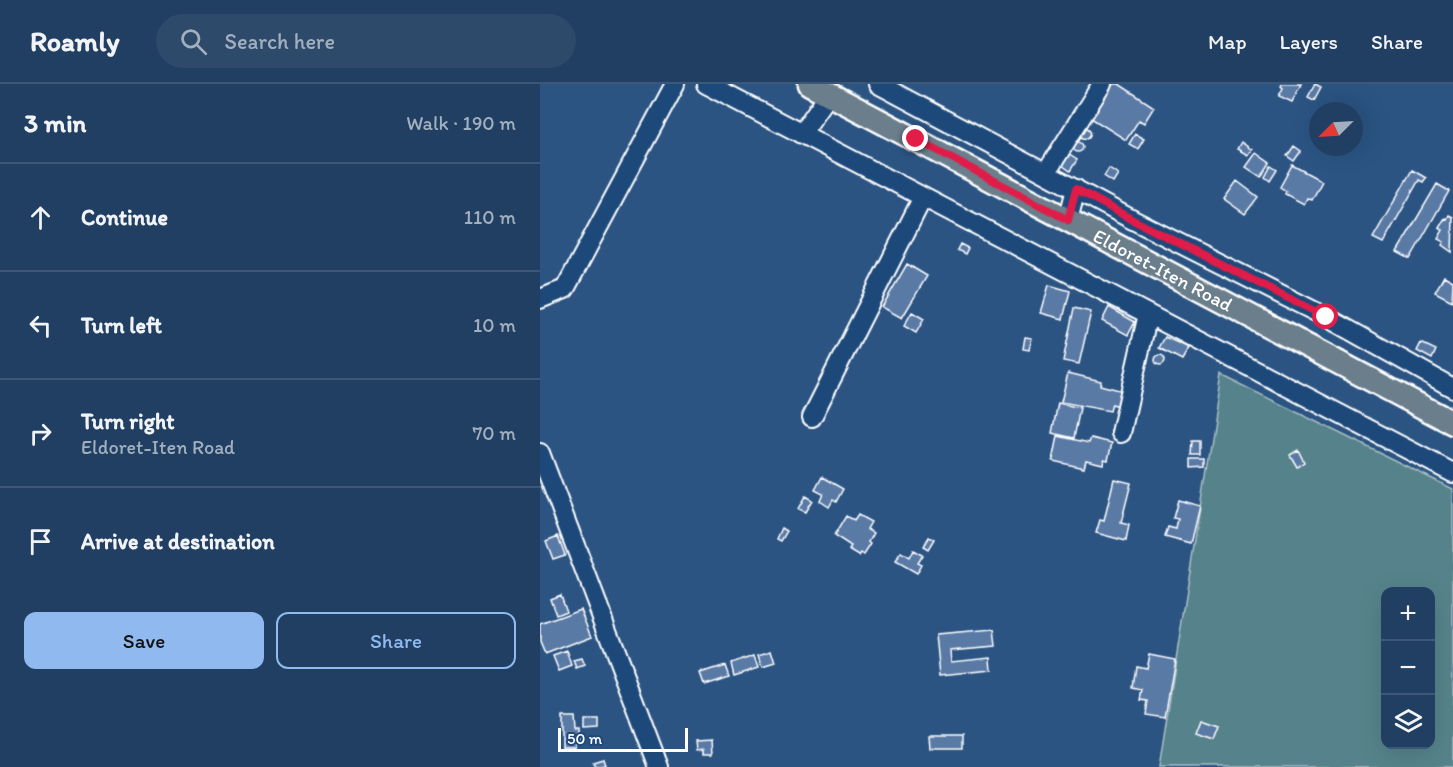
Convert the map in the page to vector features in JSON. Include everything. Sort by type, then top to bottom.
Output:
[{"type":"main road","name":"Eldoret-Iten Road","points":[[819,89],[1453,423]]},
{"type":"street","points":[[540,299],[565,289],[675,84]]},
{"type":"street","points":[[706,84],[1453,473]]},
{"type":"street","points":[[873,117],[877,84],[1133,220],[1326,317],[1453,388]]},
{"type":"street","points":[[1046,173],[1102,84]]},
{"type":"street","points":[[801,134],[819,89]]},
{"type":"street","points":[[1068,220],[1076,189]]},
{"type":"street","points":[[813,417],[923,197]]},
{"type":"street","points":[[1121,433],[1148,314]]},
{"type":"street","points":[[540,453],[659,767]]},
{"type":"green space","points":[[1221,375],[1453,489],[1453,767],[1159,767]]},
{"type":"building","points":[[1113,84],[1119,84],[1154,107],[1144,123],[1139,120],[1126,140],[1091,118]]},
{"type":"building","points":[[1282,84],[1301,84],[1292,102],[1279,96],[1283,88]]},
{"type":"building","points":[[1315,84],[1321,87],[1314,100],[1308,97]]},
{"type":"building","points":[[1085,128],[1089,129],[1089,137],[1085,138],[1081,137],[1080,133],[1081,129]]},
{"type":"building","points":[[1135,134],[1144,139],[1138,149],[1129,144]]},
{"type":"building","points":[[1078,142],[1082,143],[1082,151],[1078,152],[1074,151],[1073,147],[1074,143]]},
{"type":"building","points":[[1241,142],[1252,150],[1248,155],[1237,149]]},
{"type":"building","points":[[1294,146],[1301,151],[1294,161],[1287,156]]},
{"type":"building","points":[[1256,153],[1270,163],[1261,177],[1246,167]]},
{"type":"building","points":[[1068,154],[1077,160],[1070,171],[1062,165]]},
{"type":"building","points":[[1292,165],[1322,181],[1312,200],[1307,198],[1304,204],[1285,194],[1286,191],[1280,187]]},
{"type":"building","points":[[1271,166],[1277,170],[1270,181],[1265,177]]},
{"type":"building","points":[[1109,168],[1118,174],[1113,182],[1104,176]]},
{"type":"building","points":[[1412,170],[1426,178],[1423,182],[1419,180],[1383,243],[1373,238]]},
{"type":"building","points":[[1237,181],[1258,197],[1245,214],[1224,199]]},
{"type":"building","points":[[1437,184],[1449,191],[1410,259],[1397,252]]},
{"type":"building","points":[[1449,215],[1453,217],[1452,252],[1442,245],[1444,242],[1438,239],[1443,230],[1439,228]]},
{"type":"building","points":[[960,244],[968,248],[965,254],[957,250]]},
{"type":"building","points":[[907,264],[927,276],[902,318],[882,307]]},
{"type":"building","points":[[1444,276],[1453,281],[1452,301],[1435,292]]},
{"type":"building","points":[[1049,285],[1070,291],[1063,319],[1041,313]]},
{"type":"building","points":[[1109,307],[1135,322],[1128,335],[1102,321]]},
{"type":"building","points":[[1074,308],[1091,312],[1079,364],[1063,361]]},
{"type":"building","points":[[912,312],[924,319],[916,333],[904,326]]},
{"type":"building","points":[[1025,337],[1032,338],[1029,350],[1023,349]]},
{"type":"building","points":[[1165,337],[1189,348],[1182,360],[1159,348]]},
{"type":"building","points":[[1421,343],[1436,350],[1432,359],[1417,351]]},
{"type":"building","points":[[1160,355],[1164,356],[1164,364],[1160,365],[1156,364],[1155,360],[1156,356]]},
{"type":"building","points":[[1068,373],[1101,381],[1100,385],[1123,391],[1119,406],[1112,404],[1110,411],[1061,402]]},
{"type":"building","points":[[1058,403],[1080,408],[1074,438],[1052,433]]},
{"type":"building","points":[[1058,436],[1089,443],[1091,438],[1112,443],[1108,460],[1104,459],[1103,464],[1086,460],[1084,468],[1053,461]]},
{"type":"building","points":[[1193,441],[1200,441],[1200,455],[1192,455]]},
{"type":"building","points":[[1298,450],[1304,462],[1297,467],[1290,455]]},
{"type":"building","points":[[1191,459],[1204,459],[1204,467],[1191,468]]},
{"type":"building","points":[[822,477],[843,489],[836,502],[833,500],[829,507],[820,501],[823,494],[815,490]]},
{"type":"building","points":[[1114,479],[1131,483],[1121,523],[1129,525],[1126,541],[1096,533],[1100,520],[1104,521]]},
{"type":"building","points":[[805,496],[812,500],[805,512],[798,509]]},
{"type":"building","points":[[1178,500],[1200,506],[1191,544],[1165,537],[1168,527],[1176,529],[1178,519],[1173,518]]},
{"type":"building","points":[[858,515],[871,522],[867,529],[874,533],[869,542],[871,544],[864,555],[861,553],[859,556],[849,550],[851,547],[834,536],[846,516],[854,521]]},
{"type":"building","points":[[782,528],[787,531],[781,541],[777,539]]},
{"type":"building","points":[[558,536],[565,555],[553,559],[546,541]]},
{"type":"building","points":[[929,537],[934,540],[928,550],[923,547]]},
{"type":"building","points":[[913,550],[922,555],[917,563],[921,565],[916,574],[895,562],[901,553],[909,558]]},
{"type":"building","points":[[560,594],[566,611],[556,615],[550,598]]},
{"type":"building","points":[[581,609],[592,636],[545,654],[540,642],[540,624]]},
{"type":"building","points":[[994,630],[996,646],[950,650],[951,661],[991,657],[992,670],[940,675],[936,635]]},
{"type":"building","points":[[772,650],[776,663],[763,667],[759,654]]},
{"type":"building","points":[[567,651],[572,666],[559,671],[553,656]]},
{"type":"building","points":[[1149,654],[1175,659],[1165,717],[1146,714],[1148,701],[1141,700],[1143,690],[1133,688],[1136,666],[1146,668]]},
{"type":"building","points":[[755,655],[759,667],[734,675],[731,663]]},
{"type":"building","points":[[582,659],[585,666],[577,669],[574,661]]},
{"type":"building","points":[[725,665],[729,676],[704,684],[700,673]]},
{"type":"building","points":[[562,717],[574,717],[575,731],[579,731],[579,742],[575,742],[575,747],[562,747]]},
{"type":"building","points":[[584,720],[599,720],[599,729],[584,730]]},
{"type":"building","points":[[1201,720],[1219,726],[1214,739],[1196,733]]},
{"type":"building","points":[[929,736],[962,736],[962,748],[930,748]]},
{"type":"building","points":[[712,740],[713,753],[704,753],[704,749],[697,750],[696,741]]},
{"type":"building","points":[[603,759],[605,765],[595,767],[593,762]]},
{"type":"route","points":[[916,139],[1068,220],[1076,189],[1326,317]]}]
